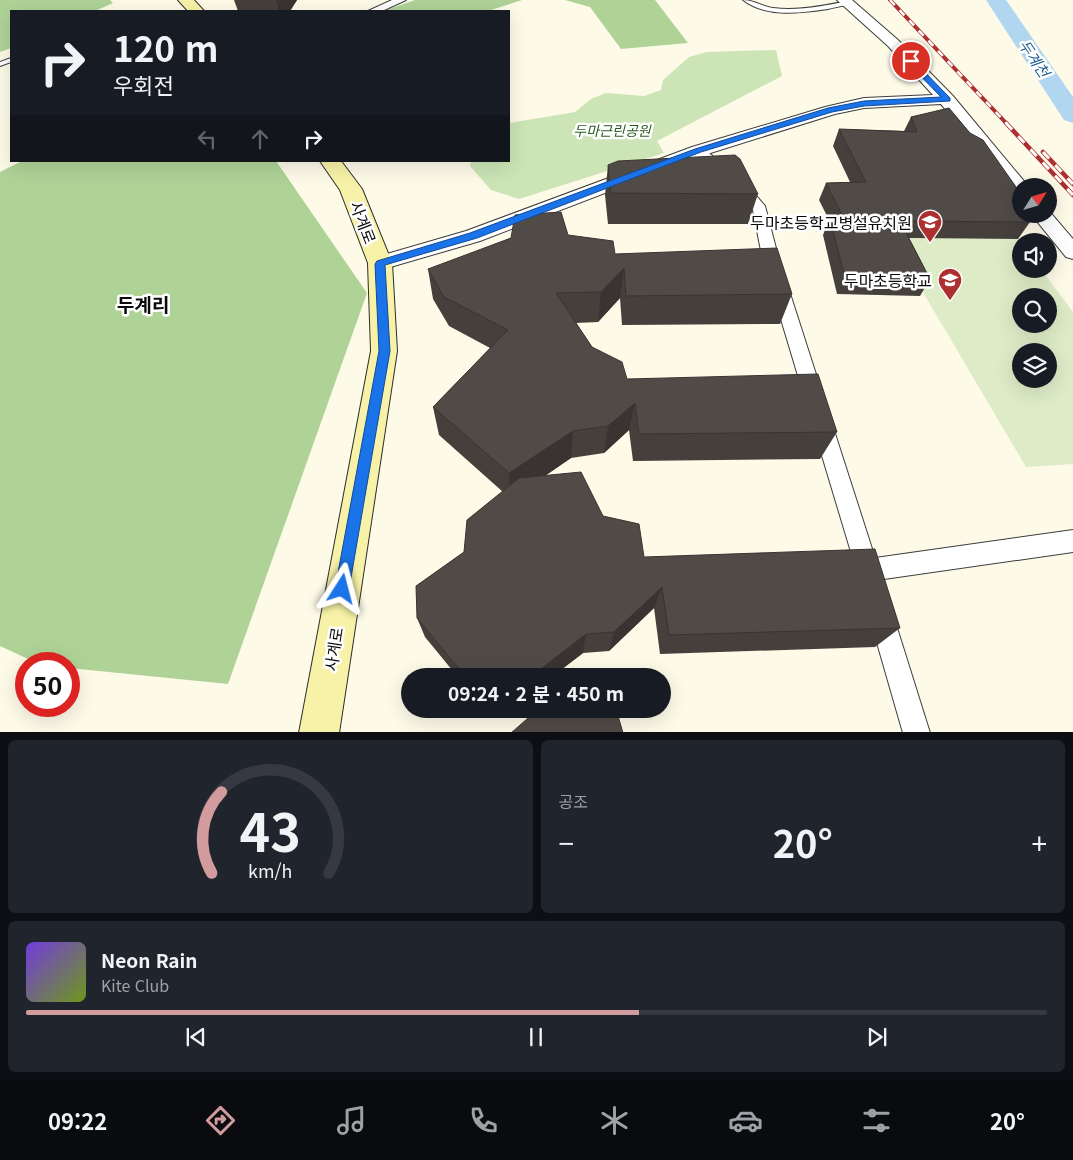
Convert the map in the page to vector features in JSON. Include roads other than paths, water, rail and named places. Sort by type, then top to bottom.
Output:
[{"type":"main road","points":[[186,0],[195,10]]},
{"type":"main road","name":"사계로","points":[[320,732],[348,554],[384,351],[380,264],[351,189],[331,162]]},
{"type":"street","points":[[376,10],[401,0]]},
{"type":"street","points":[[846,1],[874,23],[948,99],[1012,179]]},
{"type":"street","points":[[380,264],[473,236],[698,150],[831,110],[856,105],[948,99]]},
{"type":"street","points":[[698,150],[741,187],[760,209],[770,256],[918,732]]},
{"type":"street","points":[[1049,223],[1073,252]]},
{"type":"street","points":[[872,586],[1073,541]]},
{"type":"lane","points":[[746,0],[753,5],[768,9],[788,11],[807,10],[846,1]]},
{"type":"waterway","name":"두계천","points":[[996,0],[1073,115]]},
{"type":"railway","points":[[890,0],[1007,124]]},
{"type":"railway","points":[[1006,123],[1073,195]]},
{"type":"railway","points":[[1043,152],[1073,184]]},
{"type":"place","name":"두마초등학교병설유치원","points":[[930,243]]},
{"type":"place","name":"두마초등학교","points":[[950,301]]},
{"type":"district","name":"두계리","points":[[143,303]]},
{"type":"park label","name":"두마근린공원","points":[[612,130]]}]
